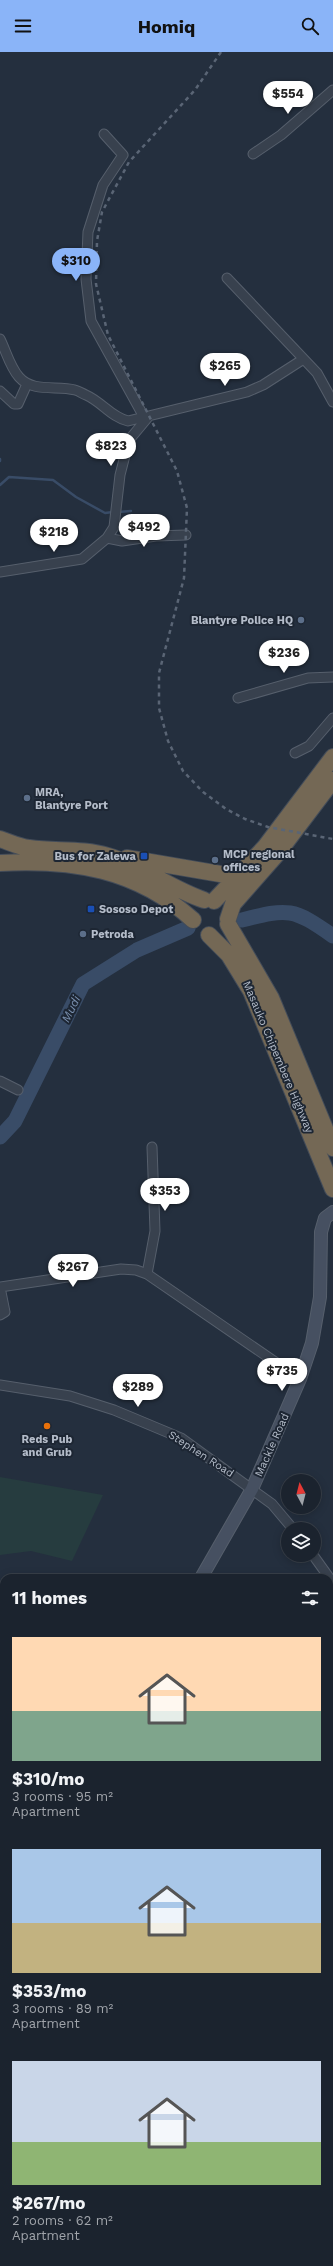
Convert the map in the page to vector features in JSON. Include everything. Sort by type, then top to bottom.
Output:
[{"type":"highway","points":[[193,920],[194,907],[209,901],[238,877],[265,847],[333,757]]},
{"type":"highway","points":[[0,863],[61,862],[100,870],[138,885],[181,910],[209,935],[222,933],[228,922],[233,904],[277,854],[333,780]]},
{"type":"highway","points":[[0,839],[28,848],[72,850],[238,877]]},
{"type":"highway","points":[[108,856],[168,883],[190,896],[209,901],[224,910],[228,922]]},
{"type":"highway","name":"Masauko Chipembere Highway","points":[[228,922],[271,998],[333,1148]]},
{"type":"highway","name":"Masauko Chipembere Highway","points":[[209,935],[229,955],[251,991],[333,1189]]},
{"type":"street","points":[[253,154],[281,135],[333,90]]},
{"type":"street","points":[[104,134],[123,155],[103,185],[88,232],[86,279],[91,321],[146,416]]},
{"type":"street","points":[[227,278],[302,360],[317,373],[333,402]]},
{"type":"street","points":[[0,339],[11,365],[19,378],[27,384],[75,390],[89,397],[122,420],[128,421],[247,392],[264,385],[302,360]]},
{"type":"street","points":[[0,392],[14,404],[18,404],[27,384]]},
{"type":"street","points":[[0,572],[82,559],[107,538],[114,527],[120,475],[129,440],[146,416]]},
{"type":"street","points":[[107,538],[122,541],[156,536],[186,535]]},
{"type":"street","points":[[238,698],[308,678],[333,677]]},
{"type":"street","points":[[295,753],[309,746],[333,718]]},
{"type":"street","points":[[0,1080],[18,1090]]},
{"type":"street","points":[[147,1274],[155,1231],[152,1147]]},
{"type":"street","name":"Mackle Road","points":[[203,1574],[252,1489],[300,1379],[312,1343],[320,1297],[321,1232],[326,1218],[333,1212]]},
{"type":"street","points":[[0,1315],[5,1312],[0,1287],[121,1269],[136,1270],[147,1274],[300,1379]]},
{"type":"street","name":"Stephen Road","points":[[0,1385],[70,1396],[114,1410],[181,1438],[272,1504],[287,1522]]},
{"type":"street","points":[[318,1562],[327,1574]]},
{"type":"green space","points":[[0,1477],[103,1495],[72,1561],[31,1551],[0,1555]]},
{"type":"waterway","points":[[0,485],[9,477],[53,480],[76,497],[105,513],[113,512]]},
{"type":"waterway","points":[[118,512],[131,511]]},
{"type":"waterway","name":"Mudi","points":[[242,920],[281,912],[290,913],[299,915],[309,920],[333,936]]},
{"type":"waterway","name":"Mudi","points":[[0,1137],[15,1121],[83,984],[137,950],[188,928]]},
{"type":"railway","points":[[221,52],[195,90],[129,162],[102,212],[97,241],[96,284],[108,335],[177,471],[187,508],[184,578],[159,673],[159,708],[168,741],[183,771],[203,792],[226,809],[245,819],[268,827],[333,839]]},
{"type":"place","name":"Blantyre Police HQ","points":[[301,620]]},
{"type":"place","name":"MRA, Blantyre Port","points":[[27,798]]},
{"type":"place","name":"Bus for Zalewa","points":[[144,856]]},
{"type":"place","name":"MCP regional offices","points":[[215,860]]},
{"type":"place","name":"Sososo Depot","points":[[91,909]]},
{"type":"place","name":"Petroda","points":[[83,934]]},
{"type":"place","name":"Reds Pub and Grub","points":[[47,1426]]}]
